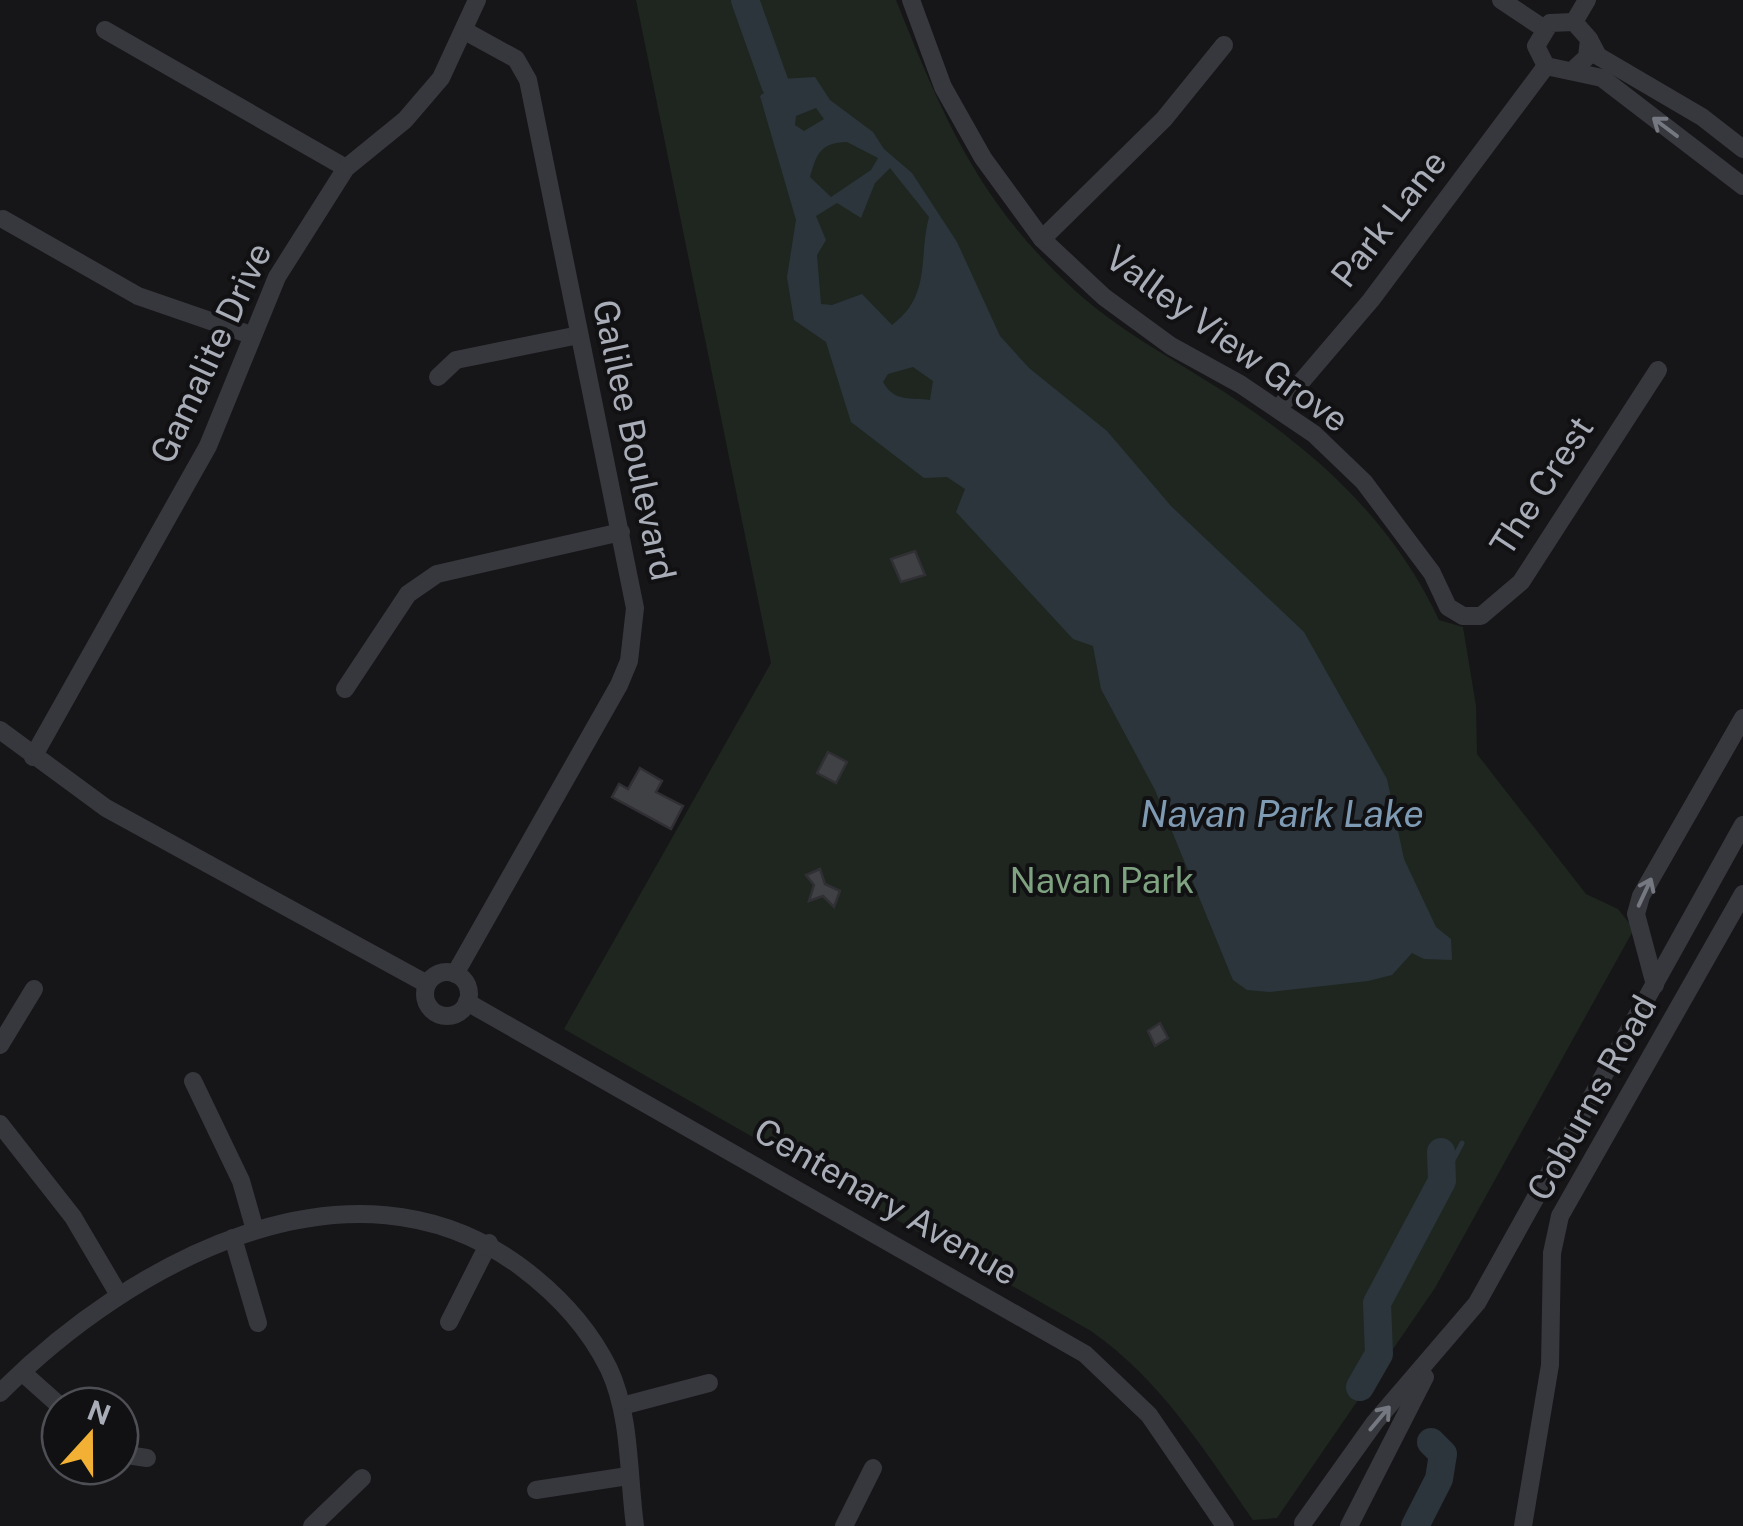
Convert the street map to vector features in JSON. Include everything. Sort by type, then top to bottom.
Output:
[{"type":"street","name":"Gamalite Drive","points":[[33,756],[208,446],[278,277],[346,168],[404,120],[442,78],[477,0]]},
{"type":"street","name":"Valley View Grove","points":[[911,0],[943,87],[983,158],[1042,238],[1104,297],[1171,346],[1314,434],[1364,482],[1432,573],[1448,607],[1463,616]]},
{"type":"street","points":[[1500,0],[1543,28]]},
{"type":"street","points":[[1574,22],[1587,0]]},
{"type":"street","points":[[1743,149],[1702,117],[1598,56],[1574,22],[1559,20],[1543,28],[1536,46],[1546,66],[1602,78],[1743,186]]},
{"type":"street","points":[[105,30],[346,168]]},
{"type":"street","name":"Galilee Boulevard","points":[[455,974],[624,672],[635,608],[528,80],[516,59],[465,31]]},
{"type":"street","points":[[1572,70],[1587,57],[1588,39]]},
{"type":"street","points":[[1042,238],[1164,119],[1224,45]]},
{"type":"street","name":"Park Lane","points":[[1278,409],[1371,300],[1546,66]]},
{"type":"street","points":[[3,219],[138,296],[251,335]]},
{"type":"street","points":[[438,377],[456,360],[579,335]]},
{"type":"street","name":"The Crest","points":[[1463,616],[1481,616],[1521,582],[1600,453],[1658,370]]},
{"type":"street","points":[[345,689],[408,594],[437,574],[621,532]]},
{"type":"street","name":"Coburns Road","points":[[1655,985],[1636,914],[1641,896],[1743,718]]},
{"type":"street","points":[[0,730],[106,808],[426,984]]},
{"type":"street","name":"Coburns Road","points":[[1306,1525],[1375,1422],[1477,1304],[1743,826]]},
{"type":"street","name":"Coburns Road","points":[[1524,1526],[1550,1365],[1552,1253],[1560,1216],[1743,894]]},
{"type":"street","points":[[442,972],[455,974],[466,982],[467,1002],[458,1013],[438,1014],[428,1005],[426,984],[442,972]]},
{"type":"street","points":[[0,1045],[34,989]]},
{"type":"street","name":"Centenary Avenue","points":[[467,1002],[1085,1354],[1150,1415],[1223,1522],[1241,1526]]},
{"type":"street","points":[[193,1081],[241,1181],[255,1230]]},
{"type":"street","points":[[4,1138],[73,1217],[119,1295]]},
{"type":"street","points":[[0,1393],[119,1295],[233,1238],[354,1210],[392,1214],[488,1243],[559,1295],[608,1368],[622,1406],[634,1526]]},
{"type":"street","points":[[233,1238],[258,1323]]},
{"type":"street","points":[[449,1322],[488,1243]]},
{"type":"street","name":"Coburns Road","points":[[1349,1526],[1440,1350]]},
{"type":"street","points":[[23,1373],[40,1388]]},
{"type":"street","points":[[622,1406],[709,1383]]},
{"type":"street","points":[[140,1457],[147,1458]]},
{"type":"street","points":[[844,1526],[874,1468]]},
{"type":"street","points":[[536,1490],[628,1476]]},
{"type":"street","points":[[312,1526],[362,1478]]},
{"type":"green space","name":"Navan Park","points":[[636,0],[896,0],[929,80],[965,152],[1008,219],[1035,251],[1100,312],[1245,406],[1312,457],[1396,547],[1439,620],[1463,627],[1476,706],[1477,754],[1586,894],[1618,909],[1634,929],[1435,1288],[1277,1518],[1253,1520],[1160,1394],[1091,1331],[564,1029],[771,663]]},
{"type":"water","name":"Navan Park Lake","points":[[815,77],[830,100],[873,132],[884,149],[912,173],[957,242],[1000,336],[1029,368],[1107,431],[1171,506],[1304,632],[1387,779],[1404,859],[1436,927],[1451,939],[1452,960],[1424,959],[1412,953],[1392,975],[1270,992],[1247,990],[1233,980],[1155,790],[1101,689],[1093,646],[1073,639],[956,512],[965,489],[947,477],[924,478],[851,422],[826,342],[794,320],[787,277],[796,220],[760,96],[781,79]],"holes":[[[816,108],[824,119],[804,131],[795,125],[796,116]],[[847,142],[878,158],[871,170],[831,197],[810,177],[821,151]],[[890,168],[929,217],[918,288],[905,313],[892,325],[862,294],[832,305],[821,304],[817,255],[826,240],[816,216],[837,203],[861,218],[875,183]],[[913,367],[933,381],[930,400],[893,393],[883,382],[888,374]]]},
{"type":"building","points":[[915,551],[925,575],[901,582],[891,559]]},
{"type":"building","points":[[828,752],[847,762],[836,783],[817,773]]},
{"type":"building","points":[[640,768],[662,781],[656,792],[683,806],[671,829],[612,797],[619,784],[628,789]]},
{"type":"building","points":[[820,869],[825,884],[840,891],[834,907],[823,896],[809,901],[814,885],[806,875]]},
{"type":"building","points":[[1160,1023],[1168,1038],[1155,1046],[1148,1031]]},
{"type":"waterway","points":[[745,0],[775,84]]},
{"type":"waterway","points":[[1442,1181],[1462,1143]]},
{"type":"waterway","points":[[1360,1387],[1379,1354],[1377,1303],[1442,1181],[1441,1152]]},
{"type":"waterway","points":[[1415,1526],[1439,1479],[1443,1454],[1431,1442]]}]
